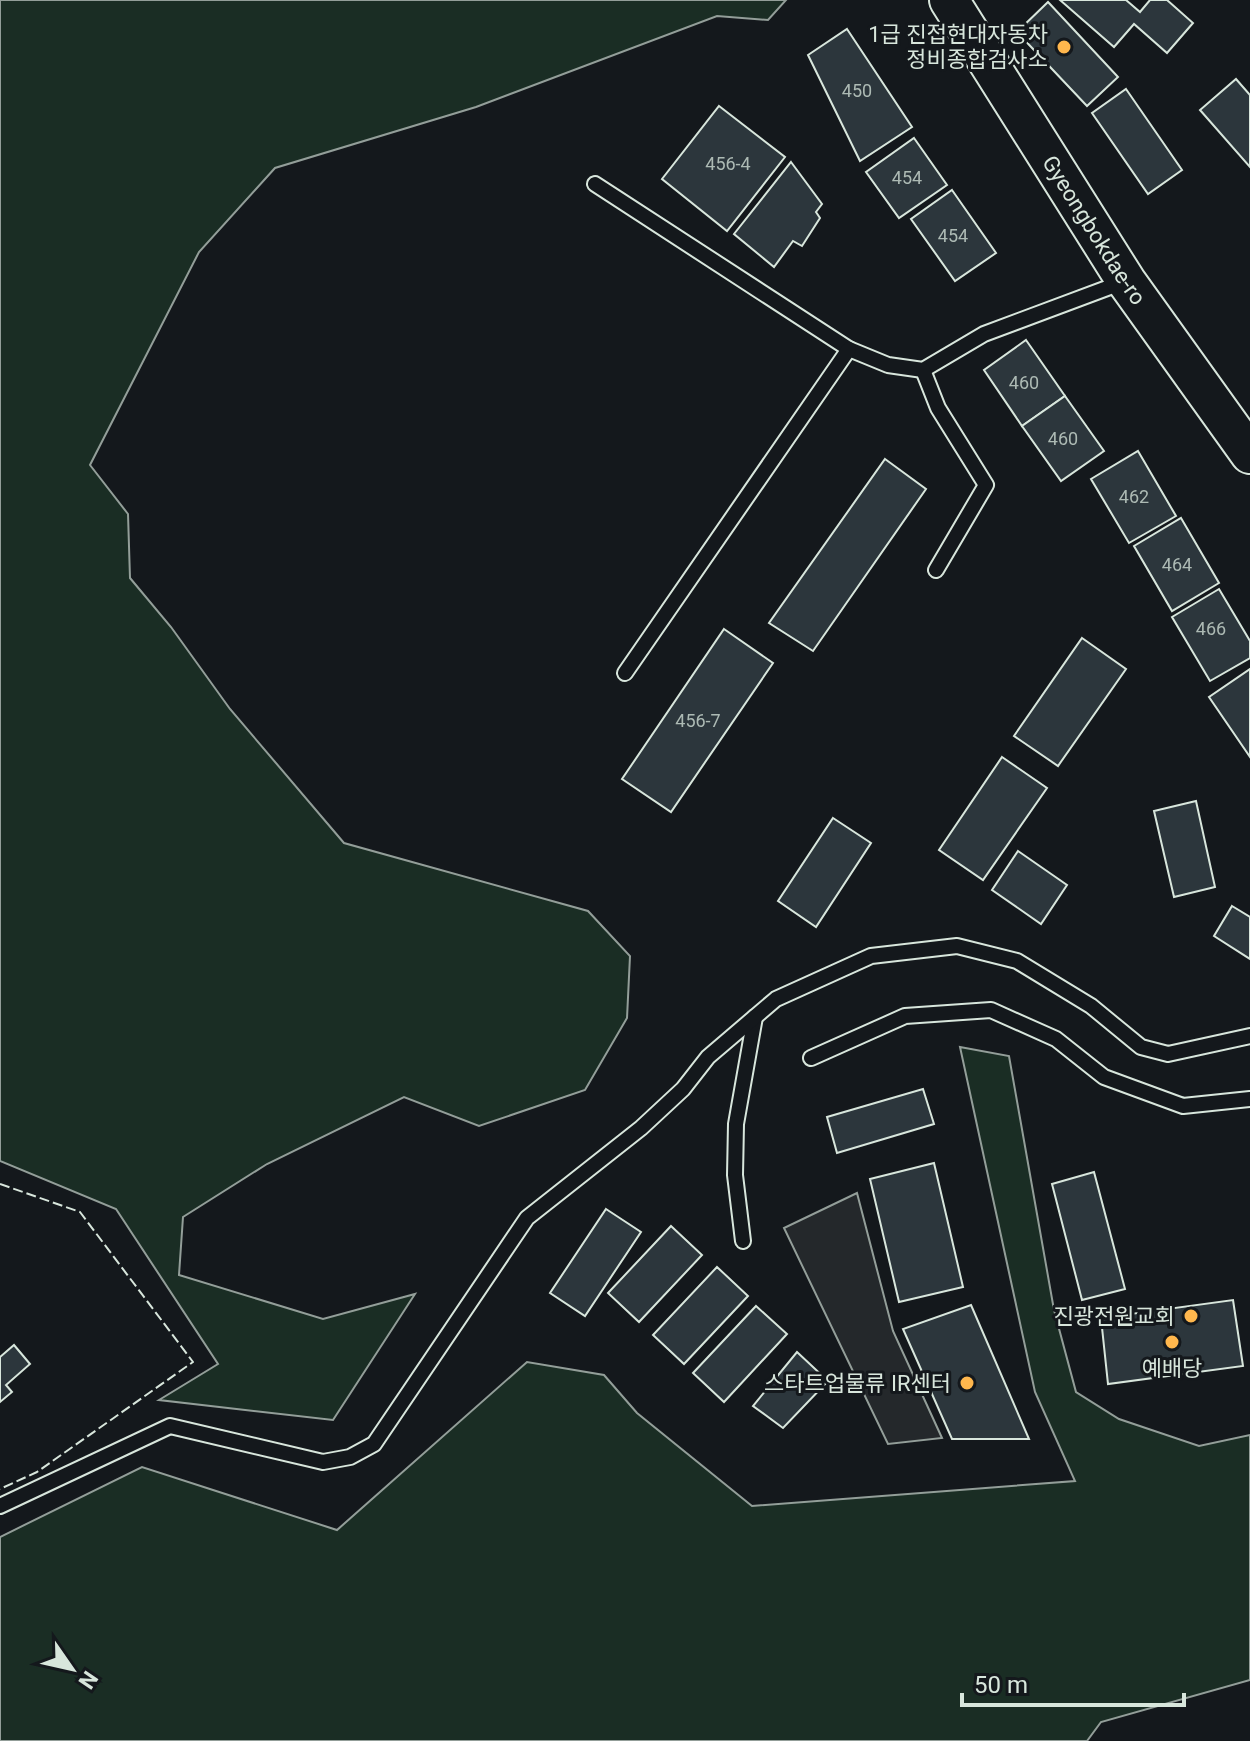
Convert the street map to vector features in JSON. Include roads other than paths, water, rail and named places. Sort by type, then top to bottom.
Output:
[{"type":"street","name":"Gyeongbokdae-ro","points":[[949,0],[1126,281],[1250,454]]},
{"type":"lane","points":[[595,184],[849,349],[888,365],[923,370],[984,334],[1126,281]]},
{"type":"lane","points":[[625,673],[849,349]]},
{"type":"lane","points":[[923,370],[938,408],[986,485],[936,570]]},
{"type":"lane","points":[[0,1506],[144,1435],[170,1426],[323,1462],[350,1457],[374,1444],[527,1218],[641,1128],[683,1089],[708,1057],[776,999],[871,956],[957,946],[1017,961],[1091,1006],[1141,1047],[1168,1054],[1250,1036]]},
{"type":"lane","points":[[811,1058],[905,1016],[991,1010],[1056,1039],[1104,1077],[1183,1106],[1250,1099]]},
{"type":"lane","points":[[743,1241],[735,1175],[736,1124],[755,1017]]},
{"type":"place","name":"1급 진접현대자동차 정비종합검사소","points":[[1064,47]]},
{"type":"place","name":"진광전원교회","points":[[1191,1316]]},
{"type":"place","name":"예배당","points":[[1172,1342]]},
{"type":"place","name":"스타트업물류 IR센터","points":[[967,1383]]}]
